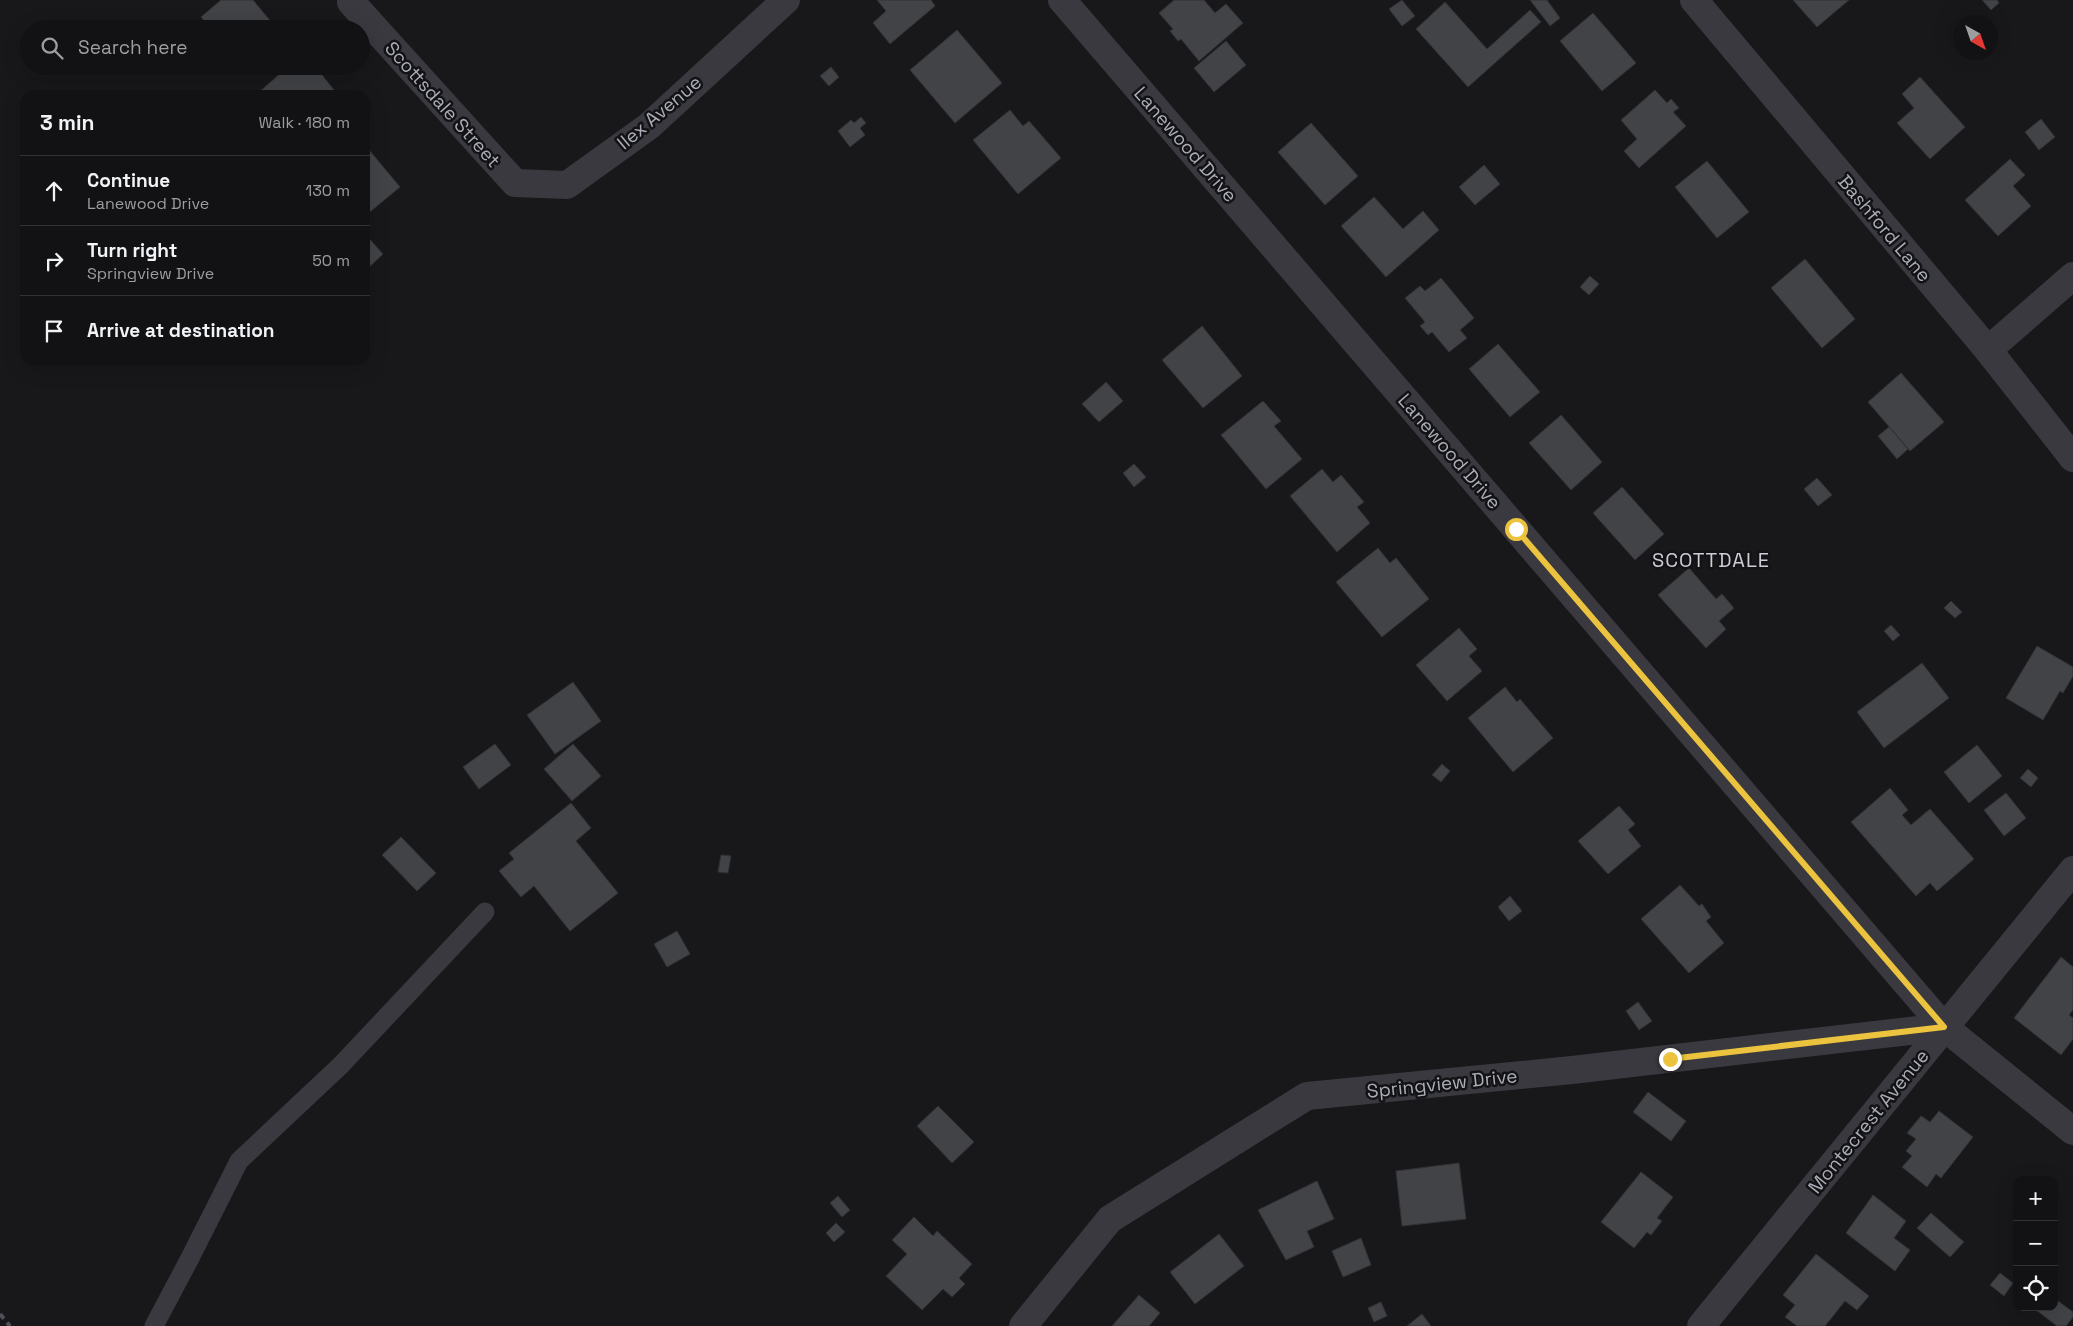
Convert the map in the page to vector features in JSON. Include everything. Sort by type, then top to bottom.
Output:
[{"type":"street","name":"Ilex Avenue","points":[[515,183],[567,185],[649,126],[786,0]]},
{"type":"street","name":"Lanewood Drive","points":[[1062,0],[1944,1027],[2073,1131]]},
{"type":"street","name":"Bashford Lane","points":[[1694,0],[1988,350],[2073,458]]},
{"type":"street","name":"Scottsdale Street","points":[[351,2],[367,20]]},
{"type":"street","name":"Scottsdale Street","points":[[370,23],[515,183]]},
{"type":"street","points":[[1988,350],[2073,276]]},
{"type":"street","name":"Montecrest Avenue","points":[[1701,1326],[2073,870]]},
{"type":"street","name":"Springview Drive","points":[[1023,1326],[1110,1219],[1307,1096],[1572,1070],[1944,1027]]},
{"type":"lane","points":[[154,1326],[239,1160],[340,1065],[486,912]]},
{"type":"building","points":[[221,0],[253,0],[270,20],[204,20],[201,17]]},
{"type":"building","points":[[877,0],[931,0],[935,6],[890,44],[873,23],[886,11]]},
{"type":"building","points":[[1174,0],[1204,0],[1215,13],[1226,4],[1243,23],[1199,61],[1181,39],[1178,41],[1170,31],[1173,29],[1159,13]]},
{"type":"building","points":[[1402,0],[1415,16],[1402,26],[1389,9]]},
{"type":"building","points":[[1530,0],[1547,0],[1560,18],[1550,26]]},
{"type":"building","points":[[1793,0],[1849,0],[1817,27]]},
{"type":"building","points":[[1982,0],[1997,0],[1999,3],[1991,10]]},
{"type":"building","points":[[1445,2],[1487,49],[1530,10],[1541,22],[1468,87],[1416,29]]},
{"type":"building","points":[[1593,13],[1636,63],[1602,91],[1560,41]]},
{"type":"building","points":[[957,30],[1002,83],[955,123],[910,70]]},
{"type":"building","points":[[1226,41],[1246,65],[1214,92],[1194,68]]},
{"type":"building","points":[[831,67],[839,77],[829,86],[820,76]]},
{"type":"building","points":[[279,75],[322,75],[334,90],[261,90]]},
{"type":"building","points":[[1920,77],[1965,127],[1930,159],[1897,123],[1914,108],[1902,94]]},
{"type":"building","points":[[1655,90],[1667,103],[1671,99],[1679,108],[1673,112],[1686,126],[1639,168],[1624,151],[1637,139],[1621,120]]},
{"type":"building","points":[[1010,110],[1023,126],[1029,121],[1061,158],[1018,194],[973,140]]},
{"type":"building","points":[[861,117],[866,123],[860,128],[865,135],[850,147],[838,131],[851,120],[854,123]]},
{"type":"building","points":[[2041,119],[2055,137],[2039,150],[2025,132]]},
{"type":"building","points":[[1311,123],[1358,176],[1325,205],[1278,152]]},
{"type":"building","points":[[370,151],[400,187],[370,212]]},
{"type":"building","points":[[2010,159],[2025,175],[2013,186],[2031,206],[1998,236],[1965,200]]},
{"type":"building","points":[[1707,161],[1749,212],[1717,238],[1675,187]]},
{"type":"building","points":[[1484,165],[1500,184],[1475,205],[1459,187]]},
{"type":"building","points":[[1374,197],[1403,229],[1423,211],[1439,230],[1386,277],[1341,226]]},
{"type":"building","points":[[370,240],[383,254],[370,266]]},
{"type":"building","points":[[1805,259],[1855,319],[1822,348],[1771,288]]},
{"type":"building","points":[[1590,276],[1599,284],[1589,295],[1580,287]]},
{"type":"building","points":[[1441,278],[1474,318],[1460,330],[1467,338],[1449,352],[1432,332],[1428,335],[1420,326],[1425,322],[1405,298],[1420,286],[1425,291]]},
{"type":"building","points":[[1202,326],[1242,376],[1203,408],[1162,360]]},
{"type":"building","points":[[1498,344],[1540,392],[1510,417],[1469,369]]},
{"type":"building","points":[[1901,373],[1944,422],[1910,451],[1868,402]]},
{"type":"building","points":[[1106,382],[1123,401],[1099,422],[1082,404]]},
{"type":"building","points":[[1263,401],[1281,421],[1274,426],[1302,459],[1266,489],[1221,435]]},
{"type":"building","points":[[1561,415],[1602,462],[1571,490],[1529,443]]},
{"type":"building","points":[[1889,427],[1908,449],[1897,459],[1878,436]]},
{"type":"building","points":[[1134,464],[1146,477],[1134,487],[1123,473]]},
{"type":"building","points":[[1322,469],[1333,482],[1341,475],[1364,502],[1357,507],[1370,523],[1337,552],[1290,496]]},
{"type":"building","points":[[1817,478],[1832,495],[1818,506],[1804,489]]},
{"type":"building","points":[[1622,487],[1664,534],[1635,560],[1593,513]]},
{"type":"building","points":[[1378,548],[1390,563],[1396,558],[1429,599],[1382,637],[1336,582]]},
{"type":"building","points":[[1689,568],[1716,599],[1722,594],[1734,608],[1719,621],[1726,629],[1706,648],[1658,595]]},
{"type":"building","points":[[1951,601],[1962,612],[1955,618],[1944,608]]},
{"type":"building","points":[[1891,625],[1900,635],[1893,641],[1884,631]]},
{"type":"building","points":[[1459,628],[1477,649],[1469,656],[1482,671],[1447,701],[1416,665]]},
{"type":"building","points":[[2037,646],[2073,667],[2073,676],[2063,693],[2060,691],[2043,720],[2006,698]]},
{"type":"building","points":[[1922,663],[1949,698],[1884,748],[1857,712]]},
{"type":"building","points":[[573,682],[601,721],[555,754],[527,715]]},
{"type":"building","points":[[1505,687],[1517,702],[1520,699],[1553,738],[1513,772],[1468,718]]},
{"type":"building","points":[[495,744],[511,765],[479,789],[463,767]]},
{"type":"building","points":[[573,744],[601,776],[572,801],[544,769]]},
{"type":"building","points":[[1977,745],[2002,776],[1969,803],[1944,772]]},
{"type":"building","points":[[1442,764],[1450,771],[1441,782],[1432,775]]},
{"type":"building","points":[[2028,769],[2038,778],[2031,787],[2020,778]]},
{"type":"building","points":[[1890,788],[1908,810],[1902,815],[1911,825],[1930,809],[1974,859],[1937,891],[1930,883],[1916,896],[1851,822]]},
{"type":"building","points":[[2006,793],[2026,818],[2004,836],[1984,810]]},
{"type":"building","points":[[571,803],[591,828],[576,841],[618,893],[570,931],[534,886],[521,897],[499,871],[514,859],[509,853]]},
{"type":"building","points":[[1619,806],[1635,824],[1628,830],[1641,846],[1608,874],[1578,841]]},
{"type":"building","points":[[401,837],[436,873],[417,891],[382,855]]},
{"type":"building","points":[[721,855],[731,856],[728,873],[718,872]]},
{"type":"building","points":[[1680,885],[1699,906],[1702,904],[1711,917],[1706,921],[1724,943],[1689,973],[1641,919]]},
{"type":"building","points":[[1510,896],[1522,911],[1509,921],[1498,907]]},
{"type":"building","points":[[677,931],[690,954],[667,967],[654,944]]},
{"type":"building","points":[[2061,957],[2073,967],[2073,1010],[2069,1015],[2073,1018],[2073,1039],[2061,1055],[2014,1018]]},
{"type":"building","points":[[1638,1002],[1652,1021],[1639,1030],[1626,1011]]},
{"type":"building","points":[[1648,1092],[1686,1121],[1671,1141],[1633,1112]]},
{"type":"building","points":[[938,1106],[974,1142],[952,1163],[917,1126]]},
{"type":"building","points":[[1939,1111],[1973,1137],[1941,1178],[1936,1174],[1927,1187],[1902,1167],[1912,1156],[1906,1151],[1916,1139],[1907,1133],[1921,1116],[1930,1122]]},
{"type":"building","points":[[1459,1163],[1466,1219],[1402,1226],[1396,1171]]},
{"type":"building","points":[[1641,1172],[1673,1197],[1657,1218],[1662,1221],[1651,1235],[1647,1232],[1634,1248],[1601,1222]]},
{"type":"building","points":[[1317,1181],[1334,1219],[1307,1231],[1314,1247],[1286,1260],[1258,1210]]},
{"type":"building","points":[[1873,1195],[1906,1221],[1894,1238],[1910,1250],[1895,1271],[1846,1233]]},
{"type":"building","points":[[838,1196],[850,1210],[842,1217],[830,1203]]},
{"type":"building","points":[[1931,1213],[1964,1242],[1950,1257],[1917,1228]]},
{"type":"building","points":[[914,1217],[933,1236],[937,1231],[972,1264],[959,1278],[965,1284],[952,1297],[943,1289],[922,1310],[886,1276],[907,1254],[892,1240]]},
{"type":"building","points":[[836,1223],[845,1232],[834,1242],[826,1233]]},
{"type":"building","points":[[1219,1234],[1244,1266],[1195,1304],[1170,1272]]},
{"type":"building","points":[[1361,1238],[1371,1265],[1343,1277],[1332,1251]]},
{"type":"building","points":[[1816,1254],[1869,1296],[1857,1310],[1845,1301],[1825,1326],[1797,1326],[1785,1317],[1795,1305],[1783,1295]]},
{"type":"building","points":[[2000,1273],[2013,1283],[2004,1296],[1990,1285]]},
{"type":"building","points":[[1139,1295],[1160,1313],[1149,1326],[1112,1326]]},
{"type":"building","points":[[2058,1301],[2073,1312],[2073,1317],[2066,1326],[2057,1326],[2037,1311],[2058,1311]]},
{"type":"building","points":[[1381,1302],[1387,1316],[1374,1322],[1368,1308]]},
{"type":"building","points":[[1422,1314],[1431,1326],[1407,1326]]},
{"type":"railway","points":[[0,1314],[10,1326]]},
{"type":"district","name":"SCOTTDALE","points":[[1711,560]]},
{"type":"route","points":[[1516,529],[1944,1027],[1670,1059]]}]
